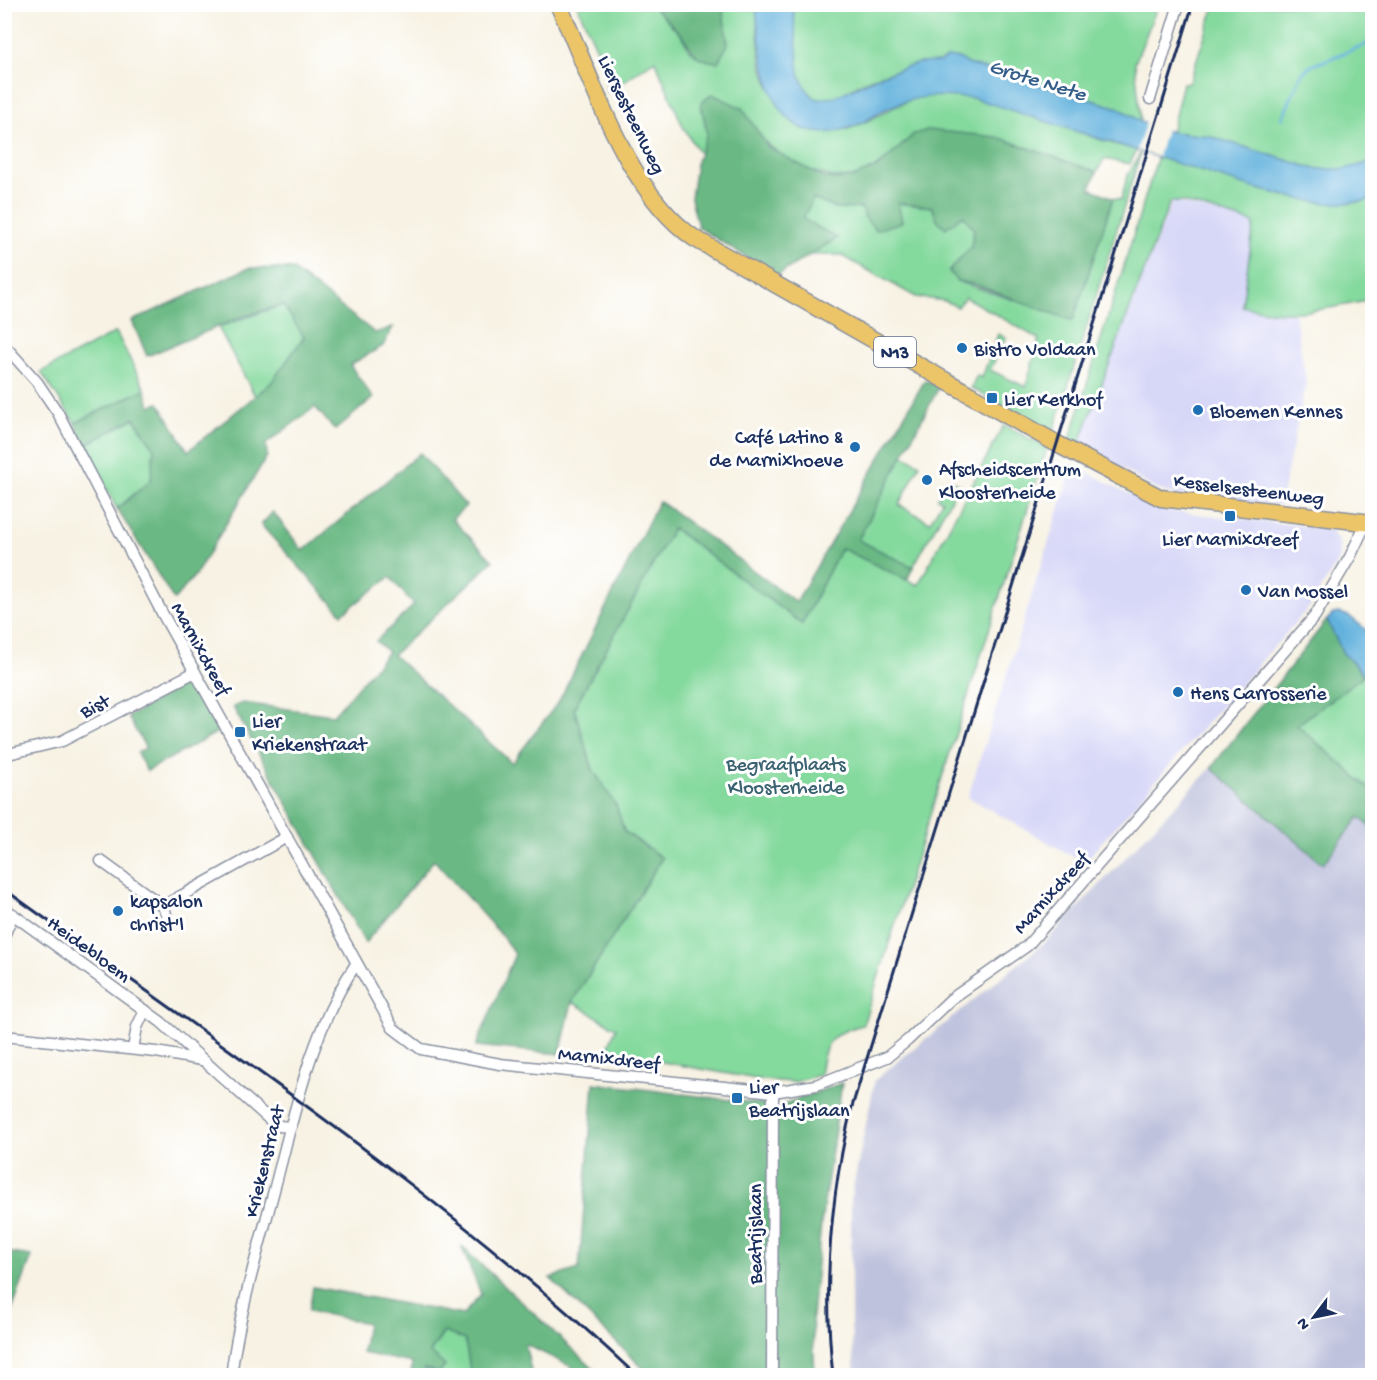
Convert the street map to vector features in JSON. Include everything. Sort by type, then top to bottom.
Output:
[{"type":"main road","name":"Liersesteenweg","points":[[558,4],[630,162],[655,203],[694,238],[747,269]]},
{"type":"main road","name":"Kesselsesteenweg","points":[[747,269],[1061,446],[1161,498],[1369,523]]},
{"type":"street","points":[[1150,99],[1179,4]]},
{"type":"street","name":"Marnixdreef","points":[[4,345],[37,382],[58,413],[195,672],[393,1028],[421,1049],[500,1064],[773,1092],[816,1085],[887,1057],[909,1040],[951,999],[1027,946],[1315,616],[1369,523]]},
{"type":"street","name":"Bist","points":[[4,755],[62,741],[195,672]]},
{"type":"street","points":[[101,861],[165,910],[287,837]]},
{"type":"street","name":"Heidebloem","points":[[4,936],[9,911],[145,1010],[270,1120],[279,1126],[291,1127]]},
{"type":"street","name":"Kriekenstraat","points":[[231,1376],[248,1290],[312,1056],[346,979],[356,964]]},
{"type":"street","points":[[133,1049],[137,1027],[145,1010]]},
{"type":"street","points":[[4,1036],[133,1049],[202,1060]]},
{"type":"street","name":"Beatrijslaan","points":[[772,1376],[773,1092]]},
{"type":"shaded area","points":[[1172,201],[1254,223],[1242,306],[1266,312],[1295,314],[1306,382],[1280,505],[1174,495],[1152,487],[1080,442]]},
{"type":"shaded area","points":[[1073,465],[1160,510],[1329,529],[1339,542],[1340,558],[1310,606],[1088,858],[1079,852],[1074,857],[968,797]]},
{"type":"shaded area","points":[[1211,768],[1323,864],[1359,817],[1372,828],[1372,1375],[855,1376],[851,1325],[851,1198],[875,1080],[1044,943]]},
{"type":"green space","points":[[577,5],[652,5],[681,35],[690,51],[724,23],[722,5],[756,5],[760,54],[767,81],[789,116],[810,129],[835,132],[851,128],[920,97],[949,95],[970,97],[1011,107],[1111,143],[1137,149],[1130,164],[1104,159],[1097,172],[997,137],[914,134],[875,168],[849,177],[834,177],[818,173],[779,154],[759,135],[742,108],[701,103],[707,134],[700,154],[683,127],[655,60],[608,92],[601,58]]},
{"type":"green space","points":[[652,5],[722,5],[728,44],[718,62],[697,56],[679,32]]},
{"type":"green space","points":[[793,5],[1158,5],[1135,63],[1141,122],[1119,108],[968,64],[961,59],[887,73],[863,82],[831,99],[818,100],[805,89],[797,67]]},
{"type":"green space","points":[[1215,5],[1372,5],[1372,162],[1345,169],[1315,169],[1209,136],[1171,132],[1183,83],[1189,83]]},
{"type":"green space","points":[[712,94],[742,108],[768,147],[822,177],[838,179],[854,177],[879,166],[914,134],[928,130],[997,137],[1097,172],[1090,188],[1113,198],[1073,321],[976,285],[957,281],[949,271],[971,247],[974,229],[963,215],[946,228],[938,221],[932,207],[898,203],[902,222],[876,230],[865,218],[862,208],[838,209],[813,199],[803,219],[837,238],[776,276],[698,227],[691,198],[696,164],[707,134],[701,103]]},
{"type":"green space","points":[[1141,152],[1053,434],[971,388],[977,375],[982,378],[998,334],[1006,338],[990,370],[1026,387],[1039,339],[965,297],[958,307],[945,301],[916,297],[841,255],[809,255],[837,238],[802,219],[813,199],[838,209],[862,208],[876,230],[902,221],[897,203],[932,207],[938,221],[963,215],[974,228],[971,247],[949,271],[957,281],[1073,320],[1113,198],[1121,200],[1127,177]]},
{"type":"green space","points":[[1158,156],[1265,191],[1293,197],[1320,202],[1347,203],[1372,199],[1372,300],[1292,312],[1260,310],[1242,306],[1254,223],[1183,202],[1170,202],[1080,442],[1069,442]]},
{"type":"green space","points":[[248,268],[292,269],[375,333],[393,327],[383,346],[350,365],[373,398],[335,430],[315,407],[266,444],[267,456],[196,574],[174,600],[117,509],[151,480],[154,448],[134,418],[84,446],[75,423],[145,389],[150,406],[159,403],[188,451],[271,383],[304,337],[283,305],[242,317],[147,356],[132,321]]},
{"type":"green space","points":[[283,305],[305,337],[271,383],[255,396],[218,327]]},
{"type":"green space","points":[[116,332],[145,389],[75,423],[41,372]]},
{"type":"green space","points":[[925,380],[939,387],[858,540],[913,567],[907,580],[841,548],[802,624],[673,528],[574,708],[593,770],[616,805],[624,831],[662,858],[572,1002],[560,1054],[476,1046],[515,954],[434,860],[365,943],[233,707],[242,703],[333,715],[388,652],[376,641],[414,605],[390,577],[342,614],[261,525],[273,512],[303,551],[420,453],[466,506],[452,519],[493,561],[393,655],[512,763],[559,701],[659,501],[796,602]]},
{"type":"green space","points":[[134,418],[154,448],[151,480],[117,509],[84,446]]},
{"type":"green space","name":"Begraafplaats Kloosterheide","points":[[1004,425],[1047,448],[863,1025],[843,1032],[831,1041],[824,1054],[820,1075],[794,1082],[762,1080],[606,1052],[616,1028],[572,1002],[662,858],[624,831],[616,805],[593,770],[574,708],[673,528],[802,624],[841,548],[918,585]]},
{"type":"green space","points":[[903,455],[920,464],[899,505],[930,522],[942,501],[937,498],[948,479],[959,484],[913,567],[858,540]]},
{"type":"green space","points":[[1327,620],[1343,653],[1364,675],[1297,725],[1372,791],[1372,828],[1359,817],[1323,864],[1211,768]]},
{"type":"green space","points":[[1364,675],[1372,682],[1372,791],[1297,725]]},
{"type":"green space","points":[[190,681],[218,732],[147,771],[137,753],[146,748],[128,717]]},
{"type":"green space","points":[[594,1083],[779,1106],[842,1083],[821,1224],[812,1316],[815,1375],[650,1375],[550,1278],[579,1269]]},
{"type":"green space","points":[[461,1246],[600,1375],[579,1375],[570,1366],[525,1344],[532,1375],[471,1375],[465,1340],[444,1332],[430,1352],[445,1366],[440,1372],[424,1369],[425,1375],[411,1375],[412,1363],[362,1353],[367,1323],[309,1311],[313,1287],[463,1315],[481,1294]]},
{"type":"green space","points":[[4,1252],[32,1256],[5,1329]]},
{"type":"green space","points":[[444,1332],[465,1339],[471,1375],[425,1375],[423,1369],[440,1372],[445,1366],[430,1352]]},
{"type":"water","points":[[756,5],[793,5],[799,73],[805,87],[813,97],[818,99],[835,97],[879,76],[919,63],[940,62],[948,57],[961,59],[968,64],[1119,108],[1141,122],[1171,132],[1209,136],[1315,169],[1345,169],[1372,162],[1372,199],[1326,203],[1250,187],[973,98],[940,96],[919,98],[898,103],[851,127],[824,133],[802,128],[786,116],[775,98],[761,51]]},
{"type":"water","points":[[1340,613],[1349,616],[1372,634],[1372,682],[1343,653],[1327,620],[1333,614]]},
{"type":"pier","points":[[1146,122],[1166,129],[1158,157],[1137,150]]},
{"type":"waterway","points":[[1282,119],[1302,73],[1311,66],[1372,42]]},
{"type":"railway","points":[[833,1376],[829,1309],[830,1242],[838,1176],[851,1110],[1193,4]]},
{"type":"railway","points":[[4,889],[329,1122],[487,1245],[637,1376]]},
{"type":"place","name":"Bistro Voldaan","points":[[962,348]]},
{"type":"place","name":"Lier Kerkhof","points":[[992,398]]},
{"type":"place","name":"Bloemen Kennes","points":[[1198,410]]},
{"type":"place","name":"Café Latino & de Marnixhoeve","points":[[855,447]]},
{"type":"place","name":"Afscheidscentrum Kloosterheide","points":[[927,480]]},
{"type":"place","name":"Lier Marnixdreef","points":[[1230,516]]},
{"type":"place","name":"Van Mossel","points":[[1246,590]]},
{"type":"place","name":"Hens Carrosserie","points":[[1178,692]]},
{"type":"place","name":"Lier Kriekenstraat","points":[[240,732]]},
{"type":"place","name":"kapsalon christ'l","points":[[118,911]]},
{"type":"place","name":"Lier Beatrijslaan","points":[[737,1098]]},
{"type":"water label","name":"Grote Nete","points":[[1038,79]]}]
